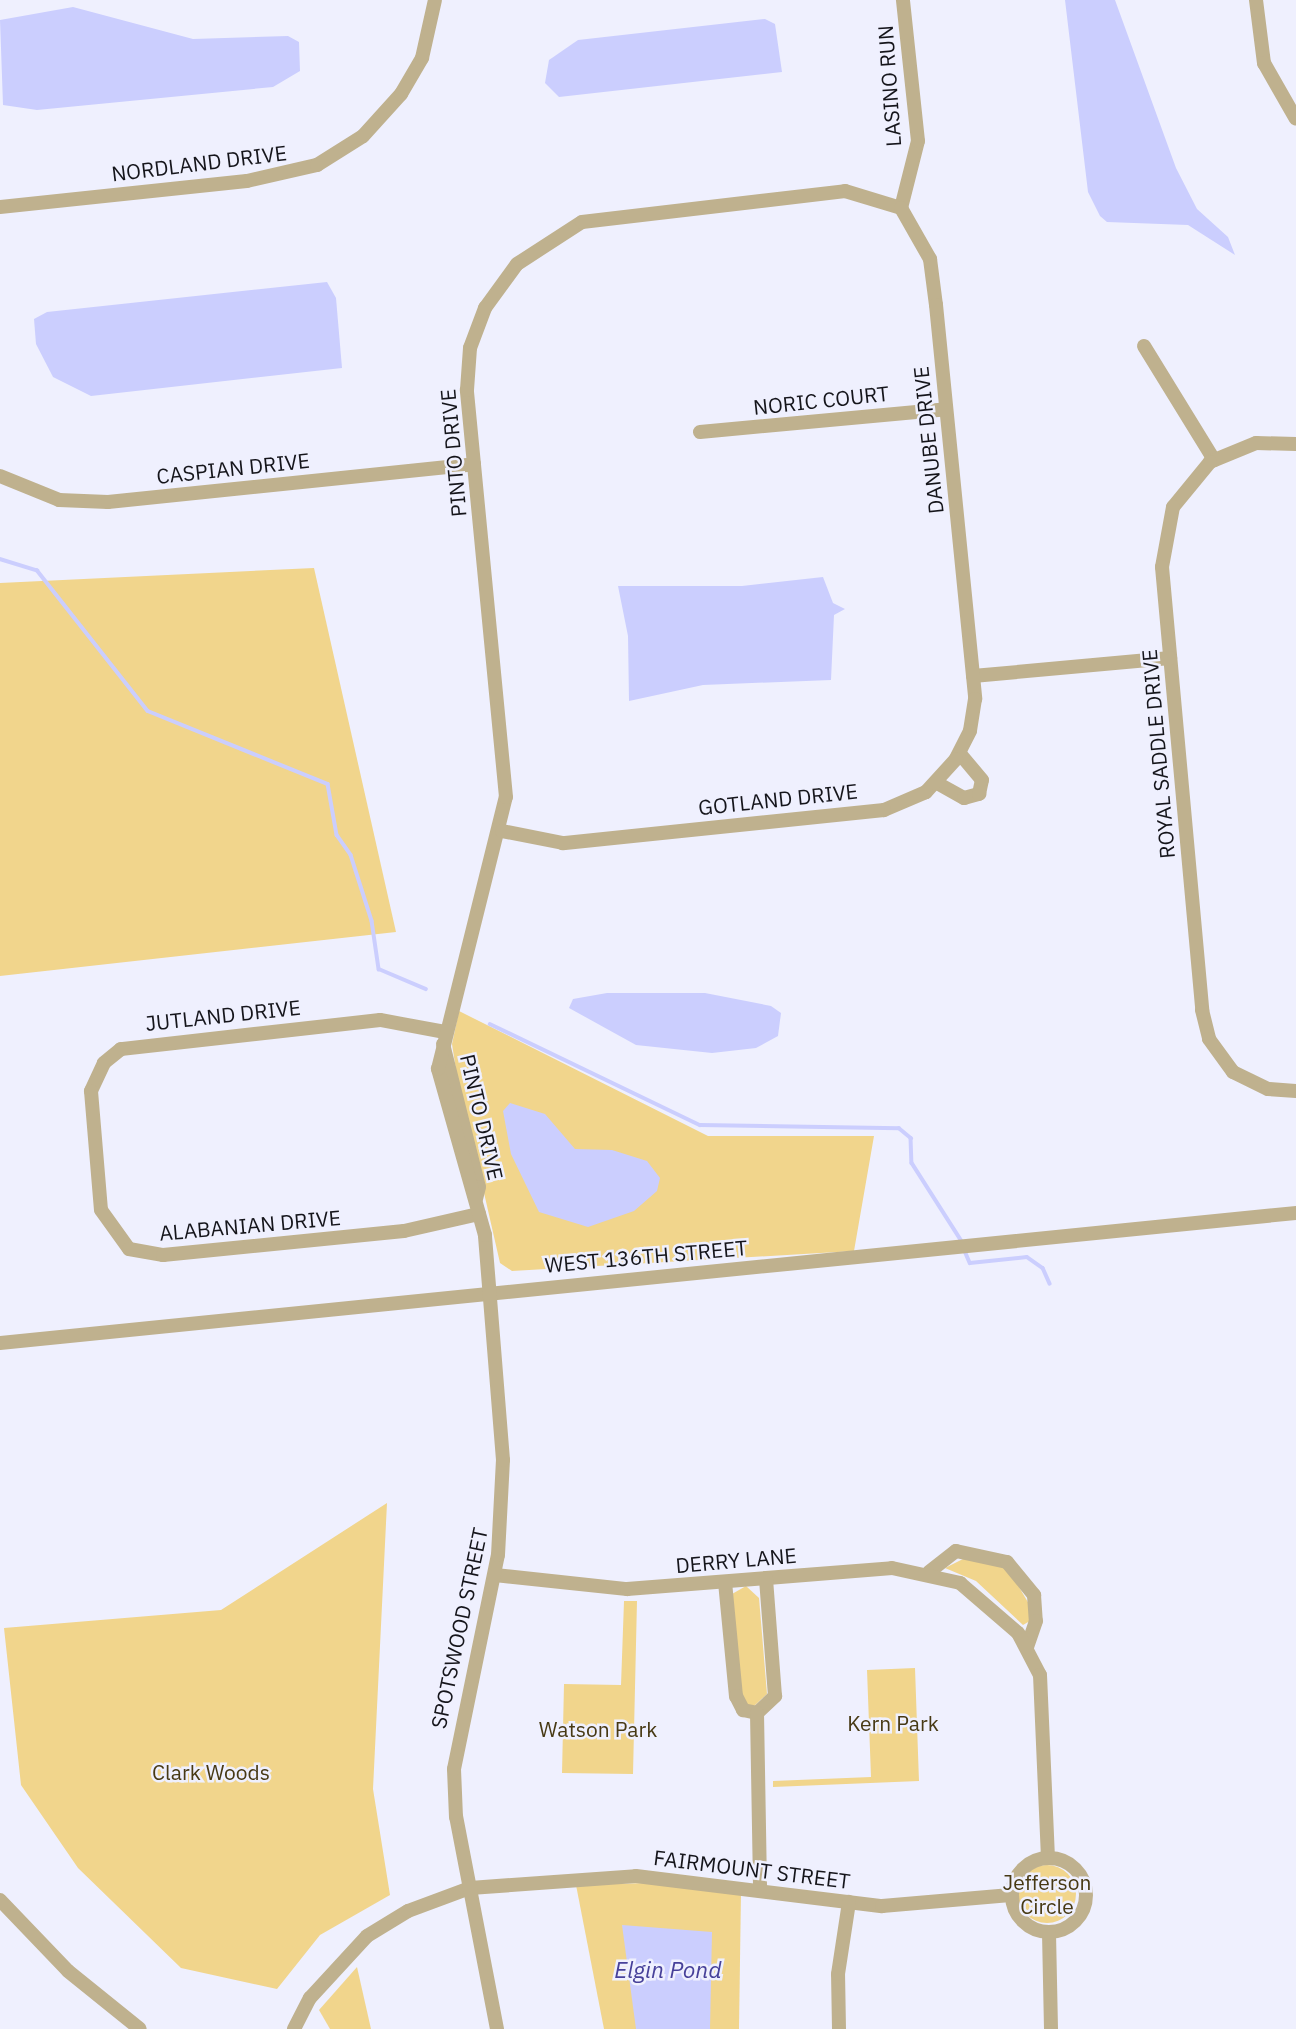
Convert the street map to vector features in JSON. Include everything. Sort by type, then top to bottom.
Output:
[{"type":"street","name":"NORDLAND DRIVE","points":[[0,207],[247,181],[317,165],[363,136],[401,94],[422,58],[435,0]]},
{"type":"street","name":"LASINO RUN","points":[[901,208],[918,141],[903,0]]},
{"type":"street","points":[[1256,0],[1264,62],[1296,119]]},
{"type":"street","name":"PINTO DRIVE","points":[[489,1292],[480,1214],[476,1199],[467,1189],[438,1069],[444,1038],[502,831],[506,778],[467,390],[476,327],[505,277],[550,237],[613,215],[821,193],[864,192],[901,208]]},
{"type":"street","name":"DANUBE DRIVE","points":[[901,208],[930,259],[973,676]]},
{"type":"street","points":[[1144,346],[1214,460]]},
{"type":"street","name":"NORIC COURT","points":[[700,432],[946,409]]},
{"type":"street","name":"ROYAL SADDLE DRIVE","points":[[1296,444],[1256,443],[1214,460],[1182,492],[1166,527],[1162,567],[1209,1039],[1220,1059],[1251,1083],[1296,1091]]},
{"type":"street","name":"CASPIAN DRIVE","points":[[0,476],[59,500],[108,502],[474,464]]},
{"type":"street","points":[[973,676],[1170,658]]},
{"type":"street","name":"GOTLAND DRIVE","points":[[502,831],[563,842],[884,810],[937,783],[960,754],[970,731],[973,676]]},
{"type":"street","points":[[937,783],[964,798],[979,794],[982,780],[960,754]]},
{"type":"street","name":"JUTLAND DRIVE","points":[[96,1153],[93,1081],[111,1055],[129,1046],[380,1020],[444,1038]]},
{"type":"street","name":"ALABANIAN DRIVE","points":[[96,1153],[103,1218],[121,1243],[139,1253],[404,1231],[480,1214]]},
{"type":"street","name":"WEST 136TH STREET","points":[[0,1343],[1296,1213]]},
{"type":"street","name":"SPOTSWOOD STREET","points":[[489,1292],[503,1460],[495,1575],[454,1769],[470,1888],[497,2029]]},
{"type":"street","points":[[929,1572],[956,1551],[1007,1562],[1034,1595],[1036,1621],[1027,1647],[1044,1697],[1048,1858]]},
{"type":"street","name":"DERRY LANE","points":[[495,1575],[604,1589],[725,1582],[876,1568],[929,1572],[976,1592],[1027,1647]]},
{"type":"street","points":[[760,1887],[757,1713],[775,1696],[766,1578]]},
{"type":"street","points":[[725,1582],[736,1696],[743,1710],[757,1713]]},
{"type":"street","points":[[1048,1858],[1077,1871],[1086,1896],[1078,1918],[1049,1933],[1027,1925],[1012,1895],[1021,1870],[1048,1858]]},
{"type":"street","name":"FAIRMOUNT STREET","points":[[293,2029],[310,1998],[367,1936],[408,1911],[470,1888],[636,1876],[760,1887],[849,1902],[928,1906],[1012,1895]]},
{"type":"street","points":[[0,1900],[87,1989],[140,2029]]},
{"type":"street","points":[[839,2029],[838,1974],[849,1902]]},
{"type":"street","points":[[1049,1933],[1051,2029]]},
{"type":"green space","points":[[314,568],[396,932],[0,976],[0,583]]},
{"type":"green space","points":[[459,1011],[708,1136],[874,1136],[854,1251],[512,1271],[500,1263],[456,1070],[452,1044]]},
{"type":"green space","name":"Clark Woods","points":[[387,1503],[373,1789],[390,1895],[320,1935],[277,1989],[181,1968],[78,1868],[21,1785],[4,1628],[221,1610]]},
{"type":"green space","points":[[971,1555],[1009,1570],[1029,1604],[1030,1621],[1023,1625],[976,1581],[945,1568]]},
{"type":"green space","points":[[746,1586],[759,1598],[767,1694],[753,1707],[741,1701],[732,1594]]},
{"type":"green space","name":"Watson Park","points":[[624,1601],[637,1601],[633,1774],[562,1773],[564,1684],[621,1685]]},
{"type":"green space","name":"Kern Park","points":[[915,1668],[919,1781],[773,1787],[773,1781],[871,1777],[867,1670]]},
{"type":"green space","name":"Jefferson Circle","points":[[1047,1865],[1063,1870],[1071,1878],[1076,1894],[1071,1910],[1063,1918],[1047,1923],[1031,1918],[1023,1910],[1018,1894],[1023,1878],[1031,1870]]},
{"type":"green space","points":[[646,1883],[741,1892],[739,2029],[604,2029],[576,1885]]},
{"type":"green space","points":[[357,1967],[371,2029],[330,2029],[319,2010]]},
{"type":"water","points":[[1065,0],[1115,0],[1176,168],[1197,209],[1228,237],[1235,255],[1188,225],[1107,222],[1100,216],[1088,192]]},
{"type":"water","points":[[73,7],[193,39],[288,36],[299,42],[300,71],[273,87],[37,110],[3,105],[0,20]]},
{"type":"water","points":[[765,19],[775,24],[782,72],[559,97],[545,83],[549,60],[578,40]]},
{"type":"water","points":[[327,282],[336,298],[342,368],[91,396],[53,377],[36,344],[34,319],[47,312]]},
{"type":"water","points":[[823,577],[833,603],[845,609],[834,615],[831,680],[703,685],[629,701],[628,636],[618,586],[742,586]]},
{"type":"water","points":[[607,993],[705,993],[771,1006],[781,1013],[778,1036],[756,1048],[712,1053],[636,1045],[569,1008],[573,999]]},
{"type":"water","points":[[510,1103],[545,1114],[575,1149],[612,1150],[647,1161],[660,1178],[657,1191],[634,1211],[588,1227],[539,1212],[511,1154],[503,1111]]},
{"type":"water","name":"Elgin Pond","points":[[622,1925],[712,1932],[710,2029],[636,2029]]},
{"type":"waterway","points":[[0,559],[37,570],[148,711],[328,784],[337,835],[351,855],[372,921],[379,969],[426,989]]},
{"type":"waterway","points":[[490,1024],[700,1125],[899,1128],[911,1138],[912,1163],[963,1243]]},
{"type":"waterway","points":[[965,1251],[970,1263],[1027,1257],[1043,1268],[1050,1284]]}]
